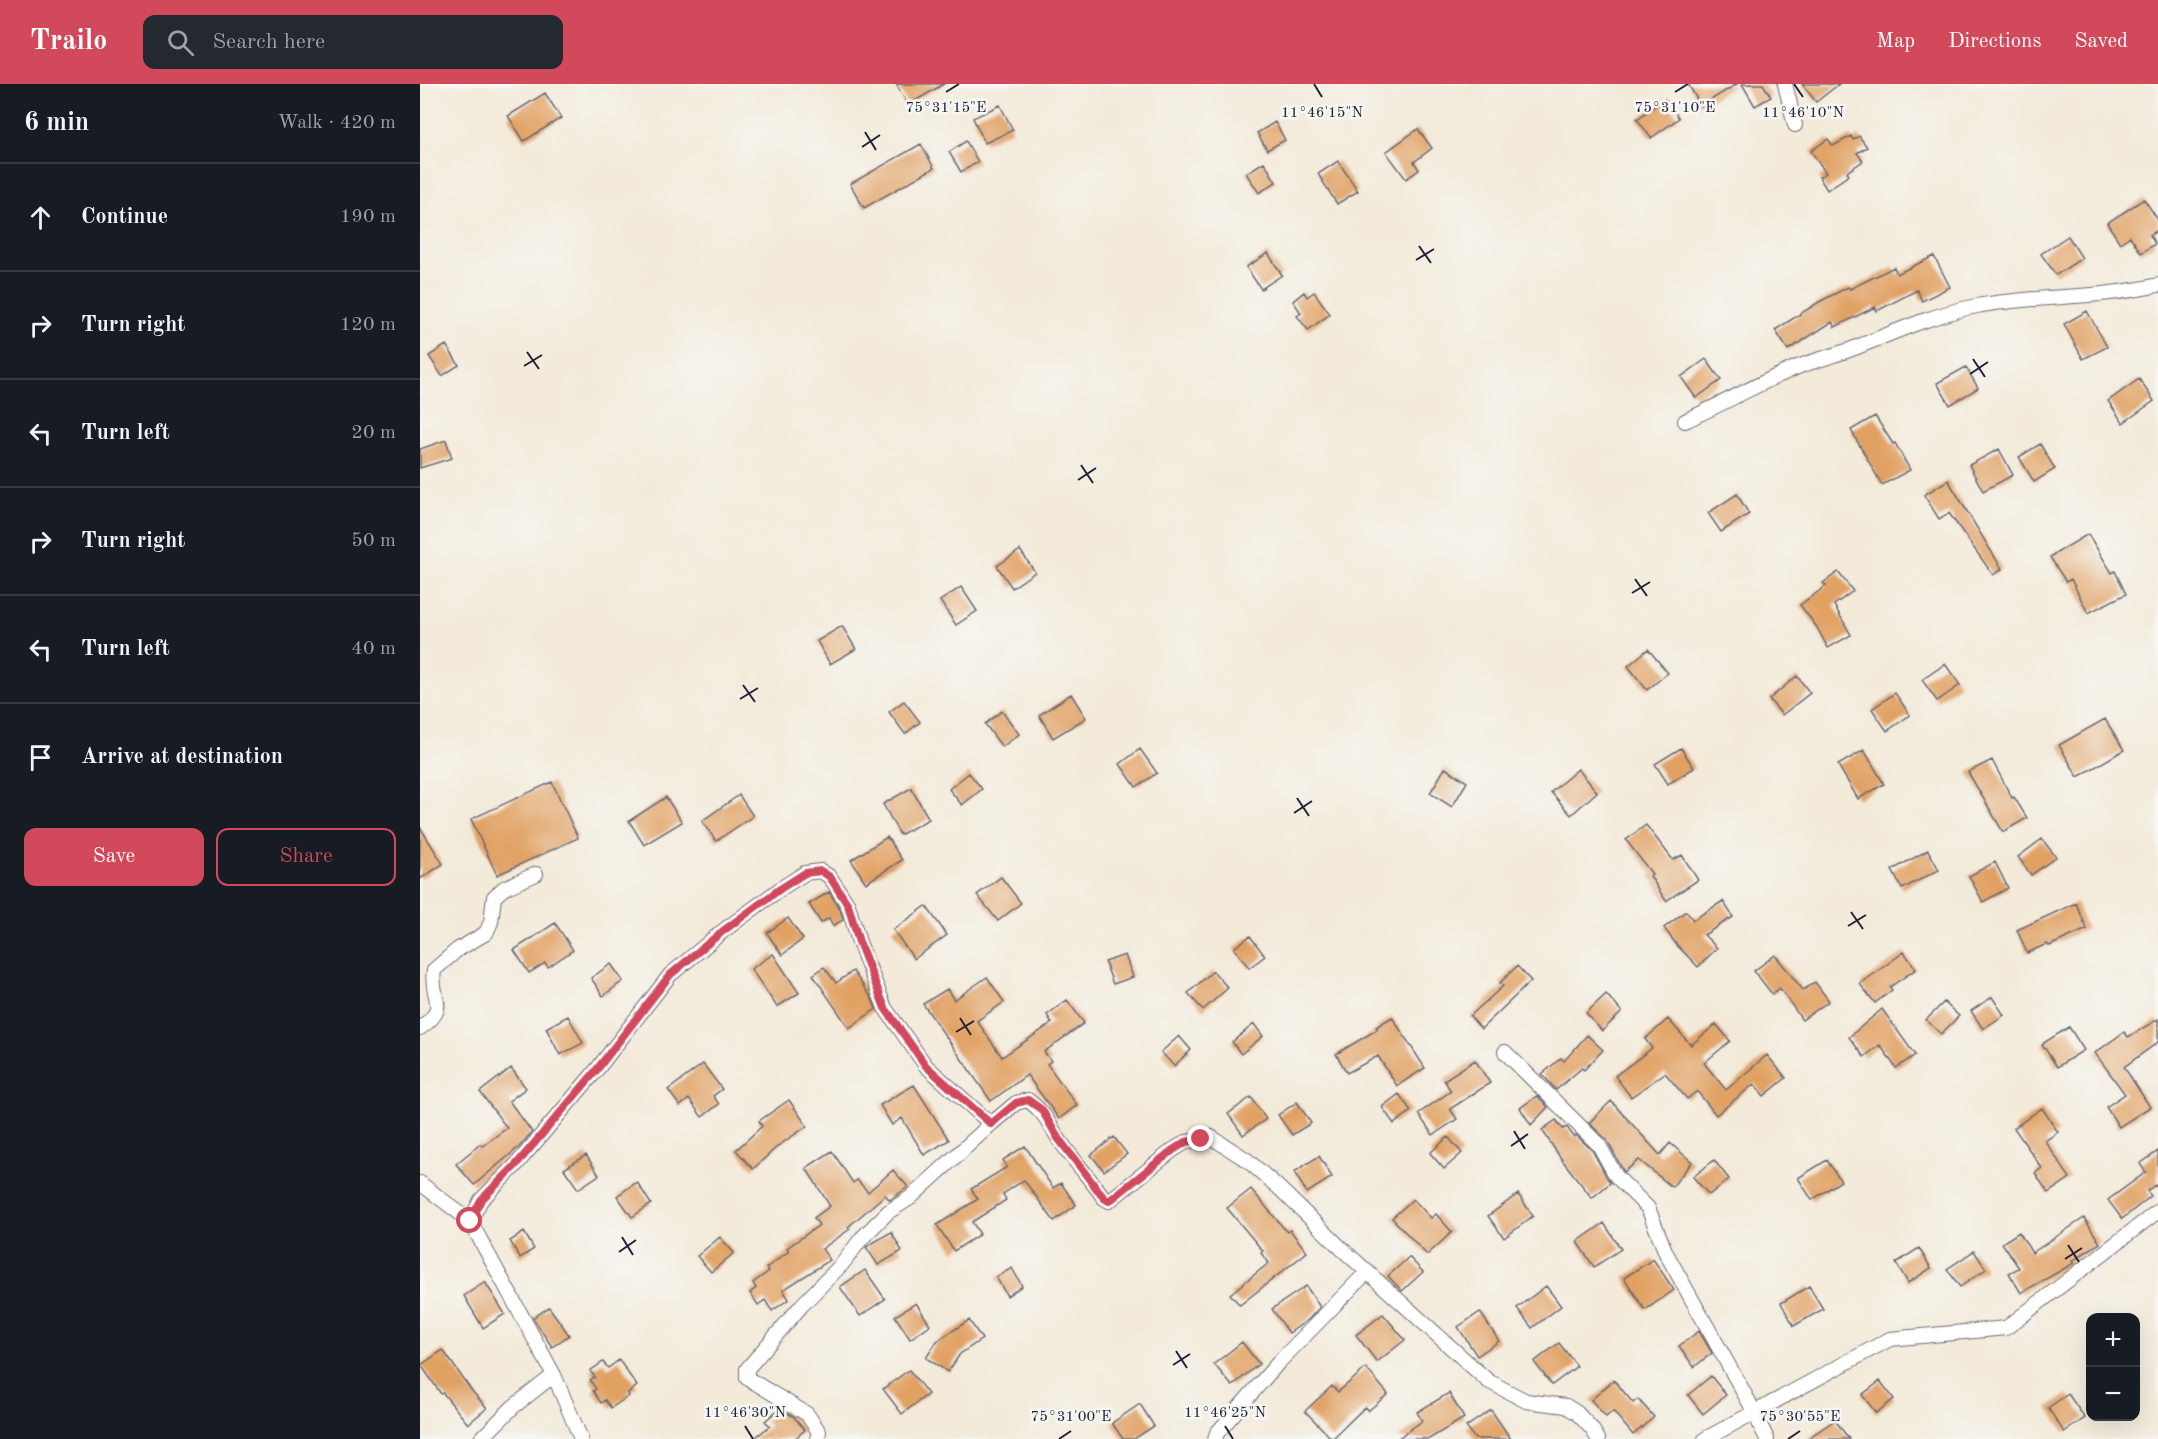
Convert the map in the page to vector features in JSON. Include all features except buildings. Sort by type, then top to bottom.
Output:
[{"type":"street","points":[[1785,84],[1795,125]]},
{"type":"street","points":[[1685,421],[1800,366],[1852,349],[1903,328],[1975,306],[2138,290],[2158,285]]},
{"type":"street","points":[[470,1221],[481,1200],[515,1166],[595,1072],[670,975],[723,931],[805,873],[821,871],[830,877],[848,905],[859,942],[885,1008],[926,1066],[991,1124]]},
{"type":"street","points":[[420,1028],[434,1018],[438,1010],[432,982],[434,970],[458,950],[486,933],[491,922],[494,897],[504,888],[536,874]]},
{"type":"street","points":[[1505,1052],[1599,1145],[1616,1176],[1648,1208],[1666,1253],[1767,1439]]},
{"type":"street","points":[[817,1439],[819,1432],[807,1414],[747,1378],[747,1369],[802,1305],[843,1263],[861,1239],[888,1212],[910,1198],[1016,1103],[1028,1100],[1042,1110],[1072,1158],[1104,1198],[1109,1201],[1173,1150],[1186,1142],[1211,1137],[1247,1160],[1488,1381],[1526,1401],[1566,1406],[1577,1413],[1598,1439]]},
{"type":"street","points":[[420,1184],[470,1221],[554,1375],[581,1439]]},
{"type":"street","points":[[1705,1439],[1890,1339],[2006,1329],[2158,1210]]},
{"type":"street","points":[[1215,1439],[1217,1433],[1248,1396],[1367,1272]]},
{"type":"street","points":[[481,1439],[513,1407],[554,1375]]},
{"type":"route","points":[[470,1221],[481,1200],[515,1166],[595,1072],[670,975],[723,931],[780,889],[805,873],[821,871],[830,877],[848,905],[859,942],[885,1008],[926,1066],[991,1124],[1016,1103],[1028,1100],[1042,1110],[1072,1158],[1104,1198],[1109,1201],[1173,1150],[1186,1142],[1201,1139]]}]
